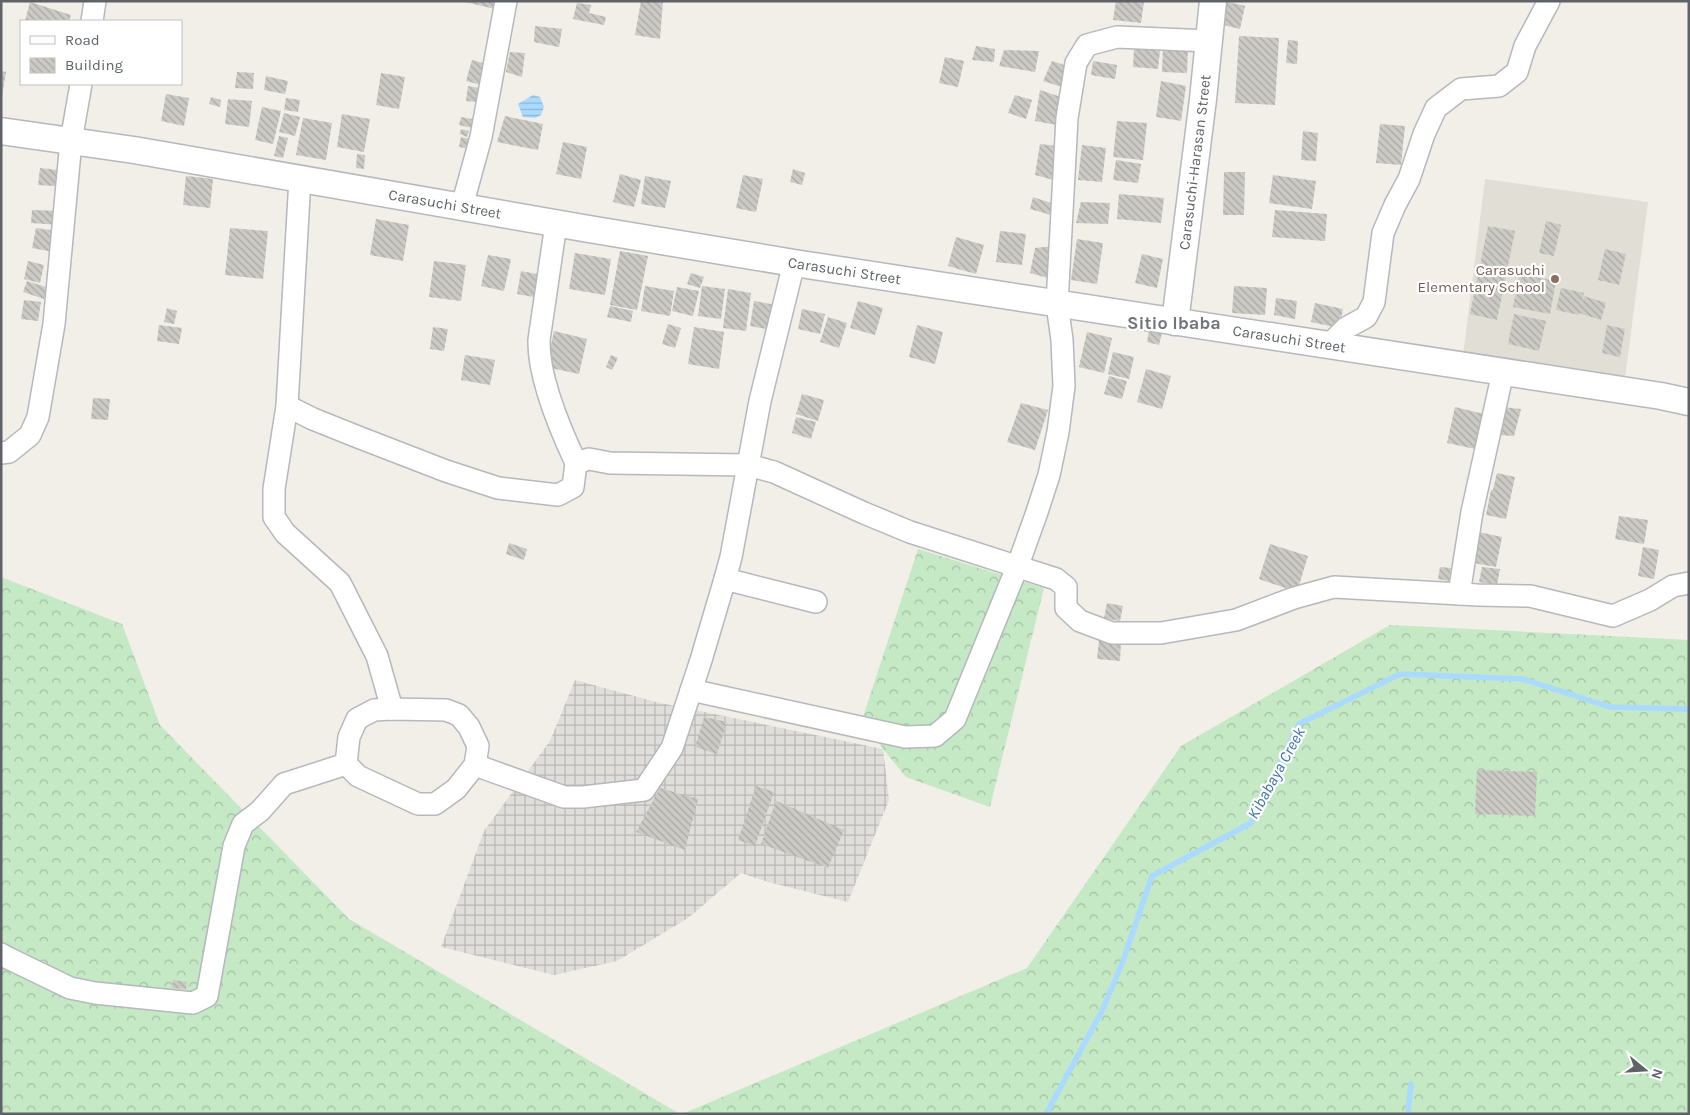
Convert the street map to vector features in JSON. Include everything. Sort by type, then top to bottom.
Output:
[{"type":"street","points":[[92,20],[95,1]]},
{"type":"street","points":[[462,206],[481,137],[506,1]]},
{"type":"street","name":"Carasuchi-Harasan Street","points":[[1175,322],[1213,1]]},
{"type":"street","points":[[1329,345],[1346,328],[1366,317],[1374,302],[1383,233],[1409,179],[1424,134],[1436,108],[1461,89],[1499,86],[1517,72],[1525,46],[1548,1]]},
{"type":"street","points":[[691,690],[905,737],[936,736],[955,719],[1018,566],[1049,475],[1058,432],[1064,386],[1062,340],[1057,304],[1067,118],[1076,63],[1087,45],[1117,37],[1209,41]]},
{"type":"street","points":[[1,453],[9,452],[30,435],[38,417],[54,324],[71,141],[81,85]]},
{"type":"street","name":"Carasuchi Street","points":[[1,131],[134,150],[556,224],[794,263],[1661,396],[1689,402]]},
{"type":"street","points":[[300,178],[287,406],[274,489],[274,517],[285,533],[340,583],[377,656],[392,709]]},
{"type":"street","points":[[287,406],[312,419],[358,437],[446,471],[498,488],[558,495],[573,487],[576,463],[560,430],[538,358],[556,224]]},
{"type":"street","points":[[476,765],[564,797],[583,798],[644,790],[672,748],[731,557],[760,401],[794,263]]},
{"type":"street","points":[[1459,594],[1472,512],[1503,372]]},
{"type":"street","points":[[576,463],[590,459],[610,463],[748,466],[774,472],[910,532],[1056,579],[1066,587],[1066,608],[1080,621],[1112,634],[1161,632],[1236,620],[1294,598],[1334,587],[1530,596],[1613,616],[1650,600],[1673,586],[1689,583]]},
{"type":"street","points":[[724,579],[816,602]]},
{"type":"street","points":[[374,710],[446,710],[459,715],[469,727],[478,746],[476,765],[456,789],[435,804],[418,804],[358,776],[346,764],[349,737],[357,718],[374,710]]},
{"type":"street","points":[[1,954],[70,988],[95,993],[193,1002],[207,996],[234,846],[243,824],[260,811],[284,784],[346,764]]},
{"type":"shaded area","name":"Carasuchi Elementary School","points":[[1485,179],[1648,202],[1625,378],[1463,356]]},
{"type":"shaded area","points":[[575,680],[656,702],[883,749],[889,800],[848,902],[768,882],[741,873],[688,918],[617,961],[554,975],[441,947],[484,831],[550,741]]},
{"type":"green space","points":[[918,549],[1044,588],[990,807],[906,777],[883,749],[863,717]]},
{"type":"green space","points":[[1,577],[122,624],[160,725],[349,919],[680,1114],[1,1114]]},
{"type":"green space","points":[[1390,625],[1689,640],[1689,1114],[682,1114],[1027,968],[1181,746]]},
{"type":"water","points":[[533,95],[540,97],[544,107],[541,115],[535,118],[523,117],[518,104]]},
{"type":"building","points":[[461,1],[501,1],[499,10]]},
{"type":"building","points":[[641,1],[663,1],[660,39],[635,35]]},
{"type":"building","points":[[1116,1],[1144,1],[1141,23],[1113,20]]},
{"type":"building","points":[[1224,1],[1245,6],[1240,29],[1219,24]]},
{"type":"building","points":[[30,2],[71,15],[69,20],[25,20]]},
{"type":"building","points":[[577,3],[591,5],[589,13],[606,17],[604,25],[573,19]]},
{"type":"building","points":[[535,26],[562,29],[559,47],[534,42]]},
{"type":"building","points":[[1239,36],[1279,38],[1275,105],[1235,103]]},
{"type":"building","points":[[1288,40],[1298,41],[1297,64],[1286,63]]},
{"type":"building","points":[[976,46],[995,49],[994,62],[972,60]]},
{"type":"building","points":[[1134,48],[1160,51],[1158,69],[1133,67]]},
{"type":"building","points":[[1163,48],[1188,49],[1187,73],[1162,72]]},
{"type":"building","points":[[1004,50],[1039,51],[1035,72],[999,66]]},
{"type":"building","points":[[510,52],[525,53],[522,77],[506,72]]},
{"type":"building","points":[[945,57],[964,61],[958,87],[939,83]]},
{"type":"building","points":[[472,60],[490,65],[485,86],[466,81]]},
{"type":"building","points":[[1052,61],[1070,67],[1065,88],[1043,81]]},
{"type":"building","points":[[1093,61],[1117,65],[1115,79],[1091,75]]},
{"type":"building","points":[[1,71],[6,72],[2,96],[1,96]]},
{"type":"building","points":[[237,72],[254,73],[253,89],[235,88]]},
{"type":"building","points":[[381,73],[405,77],[399,109],[376,105]]},
{"type":"building","points":[[266,76],[288,81],[285,94],[264,90]]},
{"type":"building","points":[[1161,81],[1186,86],[1181,121],[1156,117]]},
{"type":"building","points":[[468,86],[479,88],[476,102],[466,101]]},
{"type":"building","points":[[1040,90],[1061,97],[1057,125],[1035,121]]},
{"type":"building","points":[[166,94],[189,98],[184,126],[161,121]]},
{"type":"building","points":[[1015,95],[1032,100],[1026,119],[1008,113]]},
{"type":"building","points":[[211,97],[221,100],[220,107],[209,104]]},
{"type":"building","points":[[286,98],[300,100],[298,112],[284,110]]},
{"type":"building","points":[[228,99],[252,101],[249,127],[225,124]]},
{"type":"building","points":[[262,107],[281,111],[273,144],[255,140]]},
{"type":"building","points":[[284,113],[300,117],[295,136],[279,132]]},
{"type":"building","points":[[342,114],[370,119],[364,152],[337,147]]},
{"type":"building","points":[[505,116],[543,124],[538,150],[497,142]]},
{"type":"building","points":[[461,117],[478,120],[476,129],[459,125]]},
{"type":"building","points":[[303,118],[332,123],[326,160],[296,155]]},
{"type":"building","points":[[1117,121],[1147,123],[1143,160],[1113,157]]},
{"type":"building","points":[[1380,124],[1405,126],[1401,165],[1376,163]]},
{"type":"building","points":[[461,129],[469,131],[467,137],[460,134]]},
{"type":"building","points":[[1303,131],[1318,133],[1316,161],[1301,160]]},
{"type":"building","points":[[279,136],[288,138],[283,158],[274,156]]},
{"type":"building","points":[[461,137],[474,140],[473,149],[459,147]]},
{"type":"building","points":[[563,142],[587,147],[581,179],[556,174]]},
{"type":"building","points":[[1040,144],[1058,146],[1057,181],[1035,175]]},
{"type":"building","points":[[1082,145],[1106,148],[1102,182],[1078,180]]},
{"type":"building","points":[[357,154],[365,155],[364,169],[356,168]]},
{"type":"building","points":[[1116,160],[1141,164],[1138,183],[1113,180]]},
{"type":"building","points":[[40,168],[58,170],[56,186],[38,185]]},
{"type":"building","points":[[793,169],[805,173],[802,185],[790,182]]},
{"type":"building","points":[[1224,172],[1245,172],[1244,215],[1223,215]]},
{"type":"building","points":[[620,174],[641,180],[634,207],[613,202]]},
{"type":"building","points":[[743,175],[763,179],[756,212],[736,208]]},
{"type":"building","points":[[1273,175],[1316,181],[1312,209],[1269,203]]},
{"type":"building","points":[[186,176],[213,179],[210,208],[183,205]]},
{"type":"building","points":[[645,176],[671,181],[665,208],[641,204]]},
{"type":"building","points":[[1119,194],[1164,198],[1161,223],[1117,219]]},
{"type":"building","points":[[1033,197],[1054,204],[1051,215],[1030,209]]},
{"type":"building","points":[[1081,202],[1110,203],[1108,224],[1076,223]]},
{"type":"building","points":[[32,210],[61,211],[60,225],[31,223]]},
{"type":"building","points":[[1275,210],[1327,214],[1325,241],[1272,237]]},
{"type":"building","points":[[376,219],[409,225],[403,261],[370,255]]},
{"type":"building","points":[[1546,221],[1561,225],[1554,256],[1539,253]]},
{"type":"building","points":[[1488,226],[1515,231],[1497,320],[1470,314]]},
{"type":"building","points":[[36,228],[57,231],[53,252],[32,248]]},
{"type":"building","points":[[230,228],[268,231],[263,279],[225,275]]},
{"type":"building","points":[[1000,231],[1026,234],[1022,265],[996,262]]},
{"type":"building","points":[[956,237],[984,245],[976,274],[948,266]]},
{"type":"building","points":[[1077,239],[1103,243],[1097,284],[1071,280]]},
{"type":"building","points":[[1053,246],[1048,278],[1030,273],[1035,248]]},
{"type":"building","points":[[1605,249],[1626,254],[1619,285],[1598,280]]},
{"type":"building","points":[[620,251],[648,256],[637,310],[610,305]]},
{"type":"building","points":[[575,253],[611,259],[605,295],[569,289]]},
{"type":"building","points":[[1142,254],[1163,259],[1157,288],[1135,283]]},
{"type":"building","points":[[488,255],[511,259],[504,291],[481,286]]},
{"type":"building","points":[[28,261],[44,265],[40,283],[24,279]]},
{"type":"building","points":[[434,261],[466,265],[461,301],[429,297]]},
{"type":"building","points":[[521,271],[542,275],[539,298],[517,294]]},
{"type":"building","points":[[691,273],[704,277],[700,288],[687,284]]},
{"type":"building","points":[[1519,274],[1556,281],[1550,314],[1513,307]]},
{"type":"building","points":[[27,281],[49,288],[44,299],[23,292]]},
{"type":"building","points":[[645,286],[674,291],[670,316],[641,311]]},
{"type":"building","points":[[702,286],[725,289],[721,319],[698,316]]},
{"type":"building","points":[[1234,286],[1267,288],[1265,315],[1232,313]]},
{"type":"building","points":[[677,287],[699,291],[693,316],[672,311]]},
{"type":"building","points":[[1561,288],[1584,293],[1581,305],[1584,296],[1606,303],[1601,320],[1579,313],[1579,315],[1556,310]]},
{"type":"building","points":[[728,289],[751,293],[746,331],[723,328]]},
{"type":"building","points":[[1276,298],[1297,301],[1295,319],[1274,315]]},
{"type":"building","points":[[24,300],[41,302],[38,321],[21,319]]},
{"type":"building","points":[[754,301],[777,305],[772,330],[750,326]]},
{"type":"building","points":[[858,301],[883,308],[875,335],[850,328]]},
{"type":"building","points":[[1315,303],[1343,309],[1339,328],[1311,322]]},
{"type":"building","points":[[610,306],[633,311],[631,322],[607,317]]},
{"type":"building","points":[[167,308],[177,311],[174,324],[164,322]]},
{"type":"building","points":[[802,309],[825,314],[820,334],[798,329]]},
{"type":"building","points":[[1514,314],[1546,321],[1539,351],[1508,344]]},
{"type":"building","points":[[828,317],[847,323],[839,348],[820,342]]},
{"type":"building","points":[[668,324],[681,328],[675,348],[662,344]]},
{"type":"building","points":[[159,325],[182,328],[179,344],[157,341]]},
{"type":"building","points":[[917,325],[943,332],[935,364],[909,357]]},
{"type":"building","points":[[1607,325],[1625,329],[1620,357],[1602,353]]},
{"type":"building","points":[[433,327],[448,329],[444,351],[430,349]]},
{"type":"building","points":[[694,327],[724,332],[719,369],[688,364]]},
{"type":"building","points":[[1149,330],[1162,333],[1159,345],[1147,342]]},
{"type":"building","points":[[554,331],[587,339],[579,374],[546,367]]},
{"type":"building","points":[[1087,332],[1112,338],[1104,373],[1079,367]]},
{"type":"building","points":[[1113,352],[1134,357],[1129,379],[1108,374]]},
{"type":"building","points":[[465,355],[495,360],[490,385],[461,380]]},
{"type":"building","points":[[611,355],[618,358],[612,370],[606,367]]},
{"type":"building","points":[[1146,369],[1171,376],[1162,409],[1137,402]]},
{"type":"building","points":[[1109,376],[1127,381],[1122,399],[1104,394]]},
{"type":"building","points":[[802,394],[824,400],[818,421],[796,414]]},
{"type":"building","points":[[93,398],[110,399],[108,420],[91,419]]},
{"type":"building","points":[[1021,403],[1048,410],[1035,450],[1007,442]]},
{"type":"building","points":[[1455,407],[1488,415],[1480,450],[1447,443]]},
{"type":"building","points":[[1502,407],[1521,409],[1514,436],[1498,435]]},
{"type":"building","points":[[796,417],[816,422],[811,439],[792,433]]},
{"type":"building","points":[[1497,473],[1515,477],[1506,519],[1486,515]]},
{"type":"building","points":[[1619,516],[1648,520],[1644,544],[1615,539]]},
{"type":"building","points":[[1474,531],[1502,537],[1496,567],[1468,562]]},
{"type":"building","points":[[509,543],[527,549],[524,560],[506,554]]},
{"type":"building","points":[[1270,544],[1308,556],[1297,592],[1259,579]]},
{"type":"building","points":[[1643,547],[1659,550],[1654,579],[1638,576]]},
{"type":"building","points":[[1440,567],[1451,568],[1449,581],[1438,579]]},
{"type":"building","points":[[1482,567],[1500,569],[1497,585],[1479,582]]},
{"type":"building","points":[[1107,603],[1123,606],[1120,621],[1104,618]]},
{"type":"building","points":[[1099,640],[1121,642],[1120,661],[1097,659]]},
{"type":"building","points":[[704,717],[727,722],[717,754],[695,747]]},
{"type":"building","points":[[1477,770],[1537,772],[1535,816],[1475,814]]},
{"type":"building","points":[[756,786],[774,792],[755,846],[738,840]]},
{"type":"building","points":[[660,788],[698,799],[685,850],[636,832]]},
{"type":"building","points":[[776,801],[844,830],[828,868],[761,844]]},
{"type":"building","points":[[173,980],[187,982],[186,989],[172,988]]},
{"type":"waterway","name":"Kibabaya Creek","points":[[1046,1114],[1102,1011],[1123,961],[1152,876],[1251,823],[1299,724],[1400,674],[1523,679],[1610,707],[1689,709]]},
{"type":"waterway","points":[[1408,1114],[1411,1084]]},
{"type":"place","name":"Carasuchi Elementary School","points":[[1555,279]]},
{"type":"district","name":"Sitio Ibaba","points":[[1174,323]]}]
